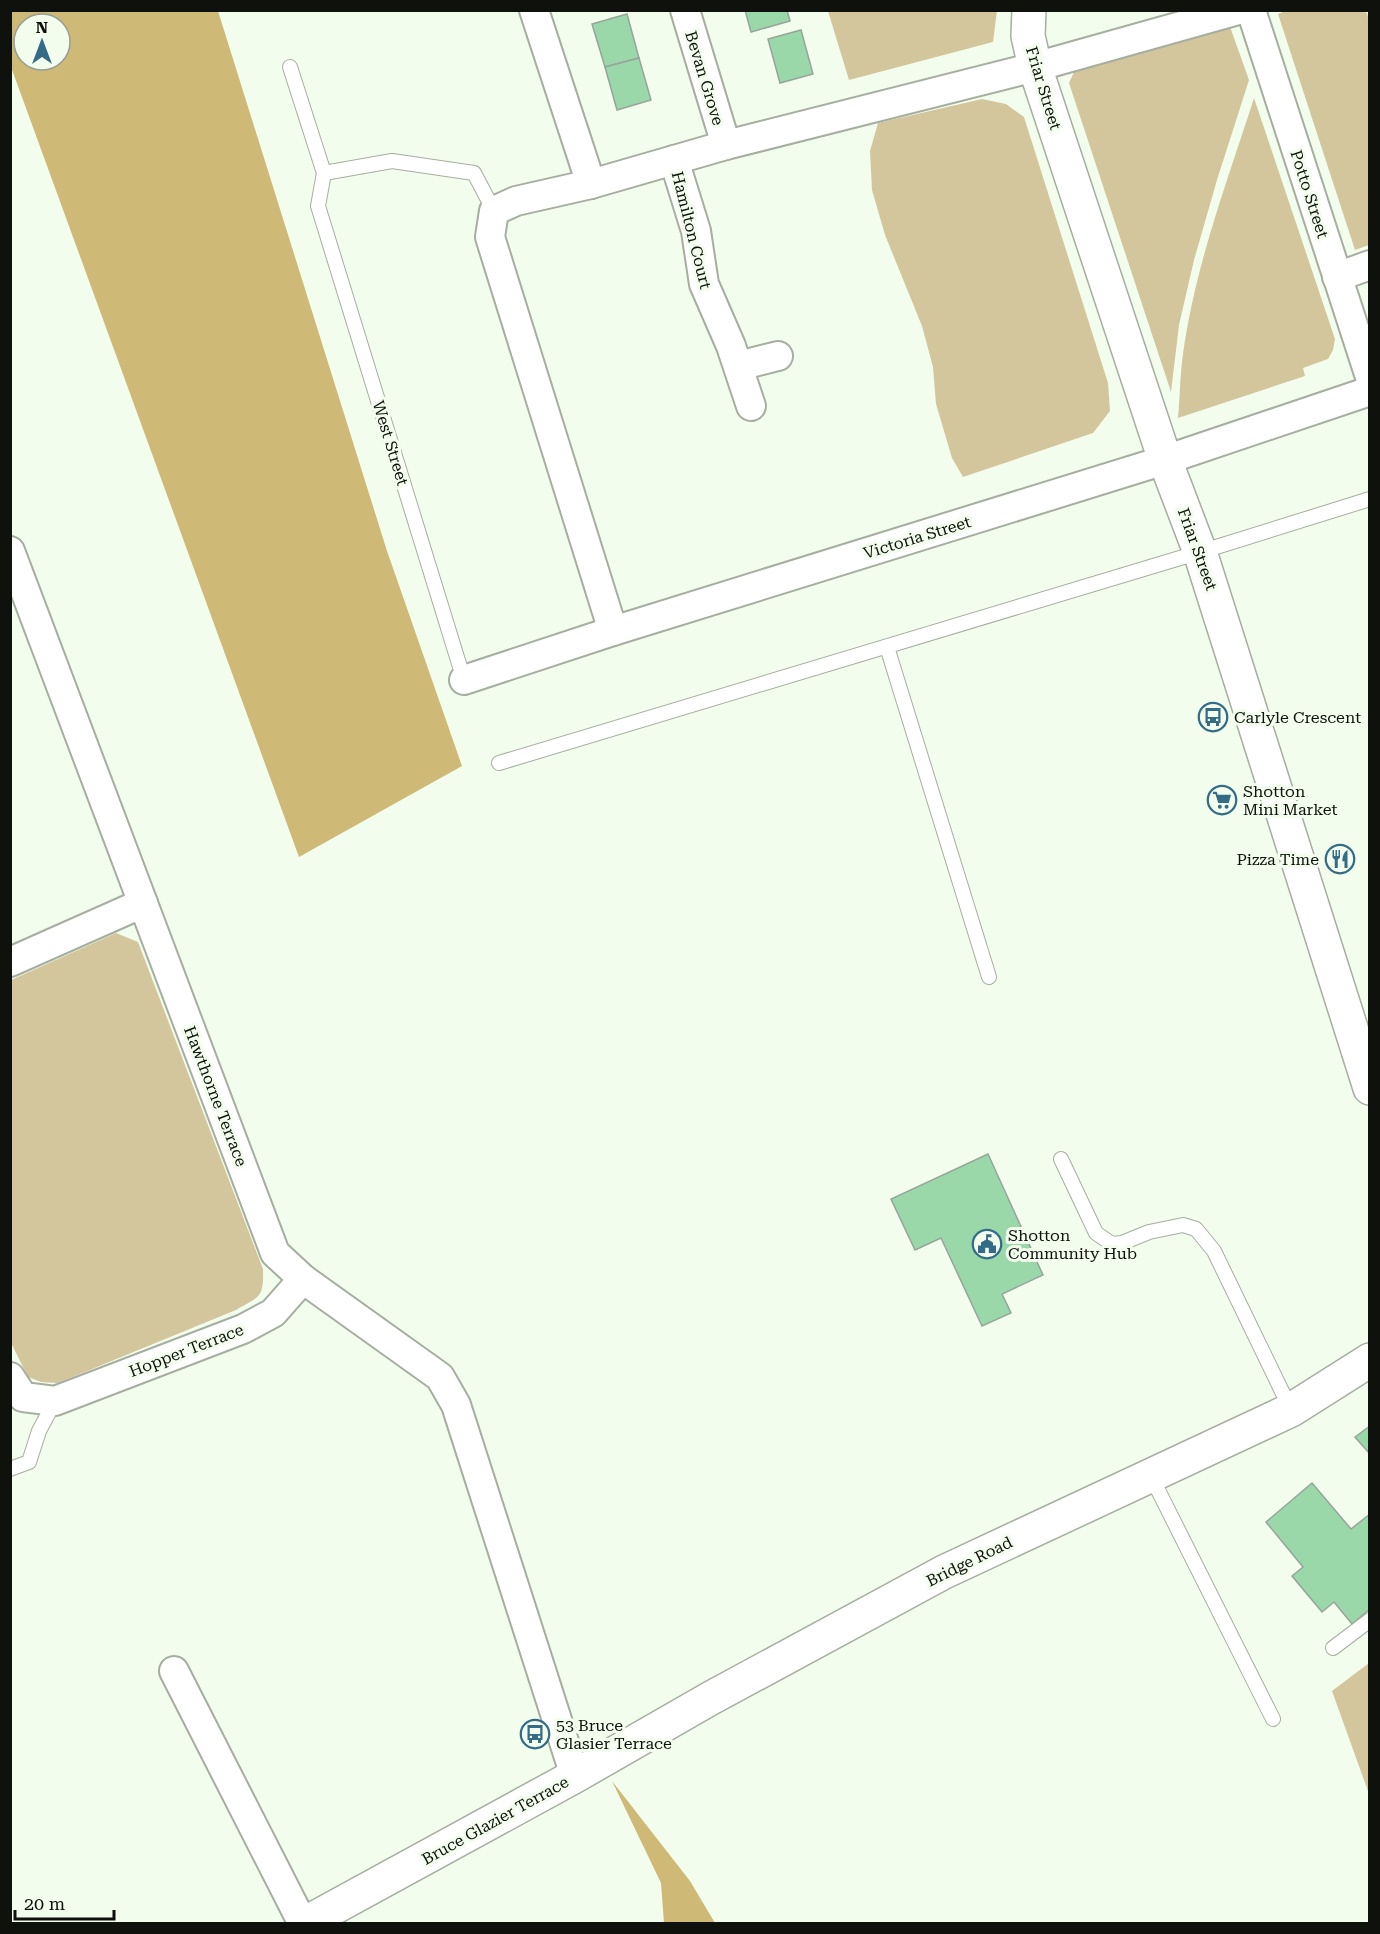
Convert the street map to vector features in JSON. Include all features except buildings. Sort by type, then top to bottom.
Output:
[{"type":"street","points":[[534,10],[591,184]]},
{"type":"street","name":"Bevan Grove","points":[[685,10],[726,145]]},
{"type":"street","name":"Friar Street","points":[[1029,10],[1028,36],[1035,67],[1165,460],[1200,552],[1370,1088]]},
{"type":"street","points":[[614,631],[490,237],[494,212],[516,201],[591,184],[726,145],[1035,67],[1238,10]]},
{"type":"street","name":"Potto Street","points":[[1251,10],[1370,377]]},
{"type":"street","name":"Hamilton Court","points":[[674,160],[696,231],[704,284],[731,346],[750,406]]},
{"type":"street","points":[[1337,277],[1370,265]]},
{"type":"street","points":[[738,366],[778,356]]},
{"type":"street","name":"Victoria Street","points":[[464,680],[614,631],[1165,460],[1370,391]]},
{"type":"street","name":"Hawthorne Terrace","points":[[10,551],[275,1253],[303,1279],[440,1377],[456,1405],[459,1416]]},
{"type":"street","points":[[10,962],[143,903]]},
{"type":"street","name":"Hopper Terrace","points":[[10,1377],[23,1397],[55,1401],[243,1329],[273,1313],[303,1279]]},
{"type":"street","name":"Bridge Road","points":[[575,1776],[711,1698],[944,1572],[1291,1410],[1370,1360]]},
{"type":"street","name":"Bruce Glazier Terrace","points":[[174,1671],[304,1923],[575,1776],[459,1416]]},
{"type":"lane","points":[[290,67],[324,173],[392,161],[474,173],[494,212]]},
{"type":"lane","name":"West Street","points":[[324,173],[318,206],[464,680]]},
{"type":"lane","points":[[499,763],[1370,499]]},
{"type":"lane","points":[[887,646],[990,977]]},
{"type":"lane","points":[[1061,1159],[1096,1233],[1104,1240],[1112,1244],[1122,1243],[1149,1232],[1183,1225],[1196,1229],[1214,1251],[1291,1410]]},
{"type":"lane","points":[[10,1469],[29,1462],[39,1431],[55,1401]]},
{"type":"lane","points":[[1151,1476],[1273,1719]]},
{"type":"lane","points":[[1333,1648],[1370,1620]]},
{"type":"shaded area","points":[[11,10],[218,11],[387,551],[462,766],[299,857],[13,72],[72,72],[72,12],[12,12],[12,70]]},
{"type":"shaded area","points":[[828,10],[997,11],[993,42],[849,80]]},
{"type":"shaded area","points":[[1288,10],[1367,13],[1369,22],[1369,245],[1355,250],[1278,14]]},
{"type":"shaded area","points":[[1229,24],[1249,80],[1194,260],[1179,325],[1171,392],[1069,83],[1074,72]]},
{"type":"shaded area","points":[[1254,98],[1335,339],[1333,350],[1328,359],[1303,368],[1305,376],[1178,418],[1183,354],[1195,289],[1213,224]]},
{"type":"shaded area","points":[[982,99],[1006,104],[1024,117],[1108,383],[1110,411],[1093,433],[963,477],[952,458],[936,404],[933,367],[922,326],[885,235],[872,190],[870,151],[878,123]]},
{"type":"shaded area","points":[[116,933],[138,942],[263,1269],[262,1286],[255,1299],[236,1310],[58,1383],[41,1382],[28,1377],[11,1343],[11,980]]},
{"type":"shaded area","points":[[1369,1663],[1369,1794],[1332,1691]]},
{"type":"shaded area","points":[[612,1781],[690,1881],[715,1923],[664,1923],[661,1883]]},
{"type":"place","name":"Carlyle Crescent","points":[[1213,717]]},
{"type":"place","name":"Shotton Mini Market","points":[[1222,800]]},
{"type":"place","name":"Pizza Time","points":[[1340,859]]},
{"type":"place","name":"Shotton Community Hub","points":[[987,1244]]},
{"type":"place","name":"53 Bruce Glasier Terrace","points":[[535,1734]]}]
